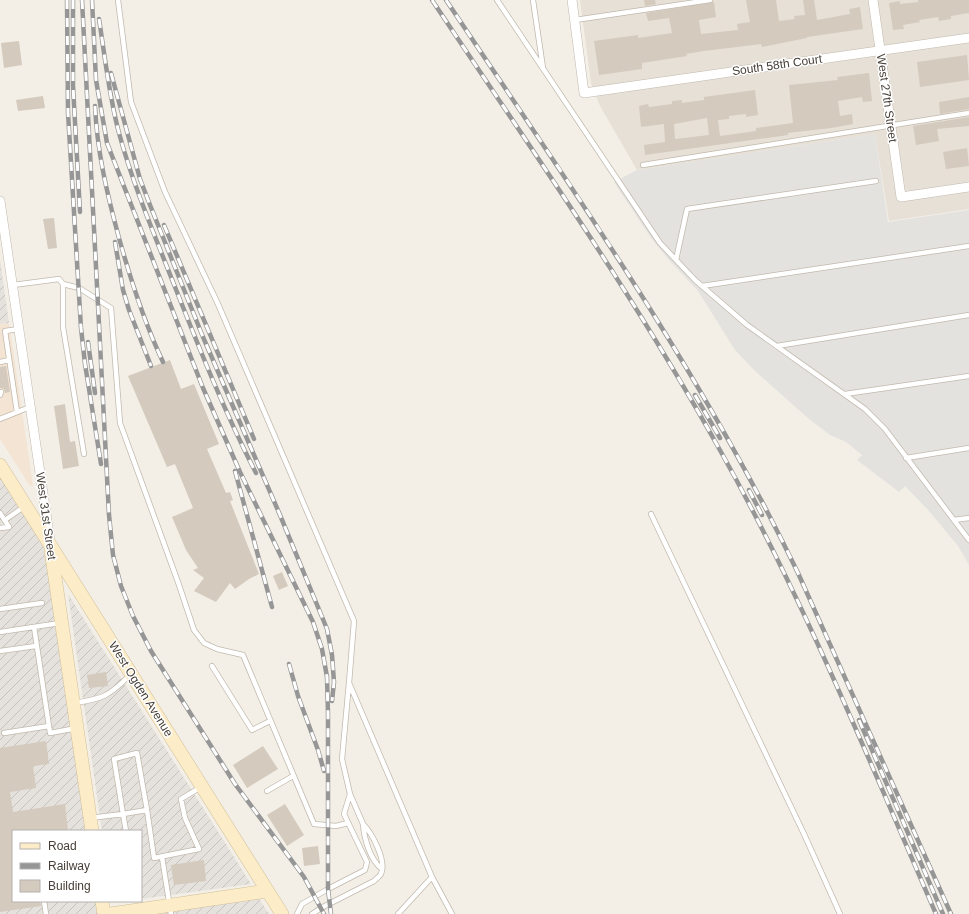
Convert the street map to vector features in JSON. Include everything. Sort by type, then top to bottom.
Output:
[{"type":"main road","name":"West Ogden Avenue","points":[[0,466],[26,505],[282,914]]},
{"type":"main road","name":"West 31st Street","points":[[50,544],[91,825]]},
{"type":"main road","points":[[111,914],[170,910],[267,891]]},
{"type":"main road","points":[[102,902],[104,914]]},
{"type":"street","points":[[572,0],[575,20]]},
{"type":"street","name":"West 27th Street","points":[[872,0],[901,197],[969,187]]},
{"type":"street","name":"South 58th Court","points":[[575,20],[584,93],[969,38]]},
{"type":"street","name":"West 31st Street","points":[[0,201],[4,253],[13,285],[50,544]]},
{"type":"lane","points":[[118,0],[133,109],[165,192],[218,304],[354,620],[342,759],[350,794],[363,824],[370,831],[383,863],[380,875],[374,881],[312,914]]},
{"type":"lane","points":[[497,0],[660,243],[702,286],[747,325],[865,409],[885,429],[969,540]]},
{"type":"lane","points":[[533,0],[543,70]]},
{"type":"lane","points":[[575,20],[710,0]]},
{"type":"lane","points":[[643,165],[891,124],[969,113]]},
{"type":"lane","points":[[676,260],[687,209],[876,181]]},
{"type":"lane","points":[[702,286],[969,246]]},
{"type":"lane","points":[[13,285],[59,279],[62,284],[63,326],[84,454]]},
{"type":"lane","points":[[62,284],[79,288],[111,308],[120,423],[194,630],[204,643],[216,649],[243,655],[314,824],[336,826],[348,823]]},
{"type":"lane","points":[[777,346],[969,315]]},
{"type":"lane","points":[[17,412],[5,332],[19,329]]},
{"type":"lane","points":[[0,362],[9,360]]},
{"type":"lane","points":[[845,394],[969,376]]},
{"type":"lane","points":[[0,419],[30,407]]},
{"type":"lane","points":[[906,458],[969,448]]},
{"type":"lane","points":[[5,520],[26,505]]},
{"type":"lane","points":[[0,513],[9,527],[0,528]]},
{"type":"lane","points":[[651,514],[804,834],[840,914]]},
{"type":"lane","points":[[954,520],[969,518]]},
{"type":"lane","points":[[0,609],[42,603]]},
{"type":"lane","points":[[0,632],[62,623]]},
{"type":"lane","points":[[34,627],[50,733],[77,728]]},
{"type":"lane","points":[[0,651],[36,646]]},
{"type":"lane","points":[[212,666],[252,730],[270,721]]},
{"type":"lane","points":[[74,703],[103,697],[113,692],[132,674]]},
{"type":"lane","points":[[349,683],[432,876],[452,914]]},
{"type":"lane","points":[[4,733],[49,726]]},
{"type":"lane","points":[[126,830],[114,759],[136,753],[147,810],[154,858],[199,849],[185,818],[182,799],[202,786]]},
{"type":"lane","points":[[267,791],[293,776]]},
{"type":"lane","points":[[298,914],[302,904],[365,870],[367,862],[344,814],[350,794]]},
{"type":"lane","points":[[91,825],[123,814],[147,810]]},
{"type":"lane","points":[[363,824],[363,835],[377,865],[382,869]]},
{"type":"lane","points":[[162,857],[170,910]]},
{"type":"lane","points":[[398,914],[432,876]]},
{"type":"lane","points":[[44,902],[46,914]]},
{"type":"shaded area","points":[[580,0],[969,0],[969,209],[889,221],[875,134],[637,170],[600,106],[591,83]]},
{"type":"shaded area","points":[[875,134],[888,222],[969,210],[969,565],[958,546],[929,511],[905,486],[899,492],[857,460],[862,455],[846,442],[830,435],[809,419],[756,372],[735,350],[698,291],[668,259],[651,238],[614,182],[637,170]]},
{"type":"shaded area","points":[[0,259],[9,323],[0,324]]},
{"type":"shaded area","points":[[9,323],[33,486],[30,486],[0,439],[0,324]]},
{"type":"shaded area","points":[[0,468],[49,545],[90,830],[12,830],[12,902],[100,902],[102,914],[0,914]]},
{"type":"shaded area","points":[[68,594],[251,884],[142,899],[142,830],[102,830]]},
{"type":"shaded area","points":[[258,897],[269,914],[152,914]]},
{"type":"building","points":[[644,0],[655,0],[656,4],[645,6]]},
{"type":"building","points":[[746,0],[776,0],[779,21],[795,19],[794,16],[805,15],[803,0],[814,0],[817,20],[850,14],[849,9],[860,7],[863,29],[807,37],[762,47],[761,44],[686,54],[687,56],[642,63],[642,69],[599,75],[594,41],[638,35],[638,38],[672,33],[669,18],[648,21],[646,13],[714,2],[716,17],[699,20],[701,34],[738,30],[737,24],[750,22]]},
{"type":"building","points":[[918,0],[969,0],[969,13],[951,16],[951,19],[939,21],[938,17],[919,20],[920,22],[903,25],[904,29],[893,30],[889,3],[900,1],[900,4],[918,2]]},
{"type":"building","points":[[19,41],[22,65],[4,68],[1,43]]},
{"type":"building","points":[[967,55],[969,80],[920,87],[917,62]]},
{"type":"building","points":[[869,73],[872,101],[863,102],[862,97],[838,101],[840,116],[852,114],[853,124],[788,133],[788,135],[645,155],[644,145],[665,142],[664,124],[641,127],[639,106],[648,104],[649,107],[672,104],[672,101],[682,100],[682,103],[704,100],[704,97],[755,90],[758,115],[746,117],[746,114],[729,116],[729,119],[718,120],[720,136],[756,131],[756,128],[793,123],[789,85],[838,80],[837,77]],"holes":[[[707,118],[709,135],[675,139],[674,124]]]},
{"type":"building","points":[[43,96],[45,108],[18,111],[16,100]]},
{"type":"building","points":[[969,97],[969,109],[940,114],[939,102]]},
{"type":"building","points":[[969,117],[969,126],[937,129],[939,141],[916,145],[913,126]]},
{"type":"building","points":[[967,148],[969,166],[946,169],[943,152]]},
{"type":"building","points":[[54,218],[57,248],[48,249],[43,219]]},
{"type":"building","points":[[170,360],[181,389],[194,384],[219,444],[207,449],[226,493],[230,492],[233,500],[230,501],[259,574],[235,589],[230,583],[216,602],[194,591],[204,578],[193,570],[198,568],[186,550],[172,517],[193,508],[175,464],[167,467],[128,376]]},
{"type":"building","points":[[6,366],[10,392],[5,393],[4,389],[0,388],[0,367]]},
{"type":"building","points":[[65,404],[70,442],[75,441],[79,466],[63,469],[54,406]]},
{"type":"building","points":[[282,572],[288,586],[279,590],[273,576]]},
{"type":"building","points":[[106,672],[108,686],[89,688],[87,675]]},
{"type":"building","points":[[46,741],[49,764],[33,766],[36,788],[10,792],[13,812],[65,804],[68,830],[12,830],[12,902],[40,902],[41,906],[0,912],[0,748]]},
{"type":"building","points":[[263,746],[278,769],[247,788],[233,765]]},
{"type":"building","points":[[285,804],[304,835],[287,846],[267,815]]},
{"type":"building","points":[[318,846],[320,864],[304,866],[302,848]]},
{"type":"building","points":[[204,860],[206,881],[174,885],[171,865]]},
{"type":"railway","points":[[67,0],[68,113],[81,328],[85,364],[101,464]]},
{"type":"railway","points":[[73,0],[73,86],[80,212]]},
{"type":"railway","points":[[82,0],[109,515],[113,555],[121,586],[133,616],[151,651],[235,784],[304,877],[324,914]]},
{"type":"railway","points":[[92,0],[96,80],[107,143],[203,388],[240,472],[313,622],[322,649],[327,677],[328,889],[331,914]]},
{"type":"railway","points":[[432,0],[617,279],[688,394],[721,452],[808,622],[936,914]]},
{"type":"railway","points":[[446,0],[632,280],[720,424],[798,573],[951,914]]},
{"type":"railway","points":[[99,19],[112,105],[131,172],[152,230],[203,358],[256,473]]},
{"type":"railway","points":[[111,73],[140,179],[150,205],[203,337],[280,515],[327,629],[332,655],[334,682],[332,701]]},
{"type":"railway","points":[[95,106],[100,156],[115,222],[138,301],[163,362]]},
{"type":"railway","points":[[164,225],[254,439]]},
{"type":"railway","points":[[115,242],[123,290],[129,310],[151,366]]},
{"type":"railway","points":[[88,342],[95,393]]},
{"type":"railway","points":[[695,395],[720,438]]},
{"type":"railway","points":[[235,471],[272,607]]},
{"type":"railway","points":[[749,490],[762,515]]},
{"type":"railway","points":[[289,664],[298,696],[318,750],[324,771]]},
{"type":"railway","points":[[859,720],[943,914]]}]
